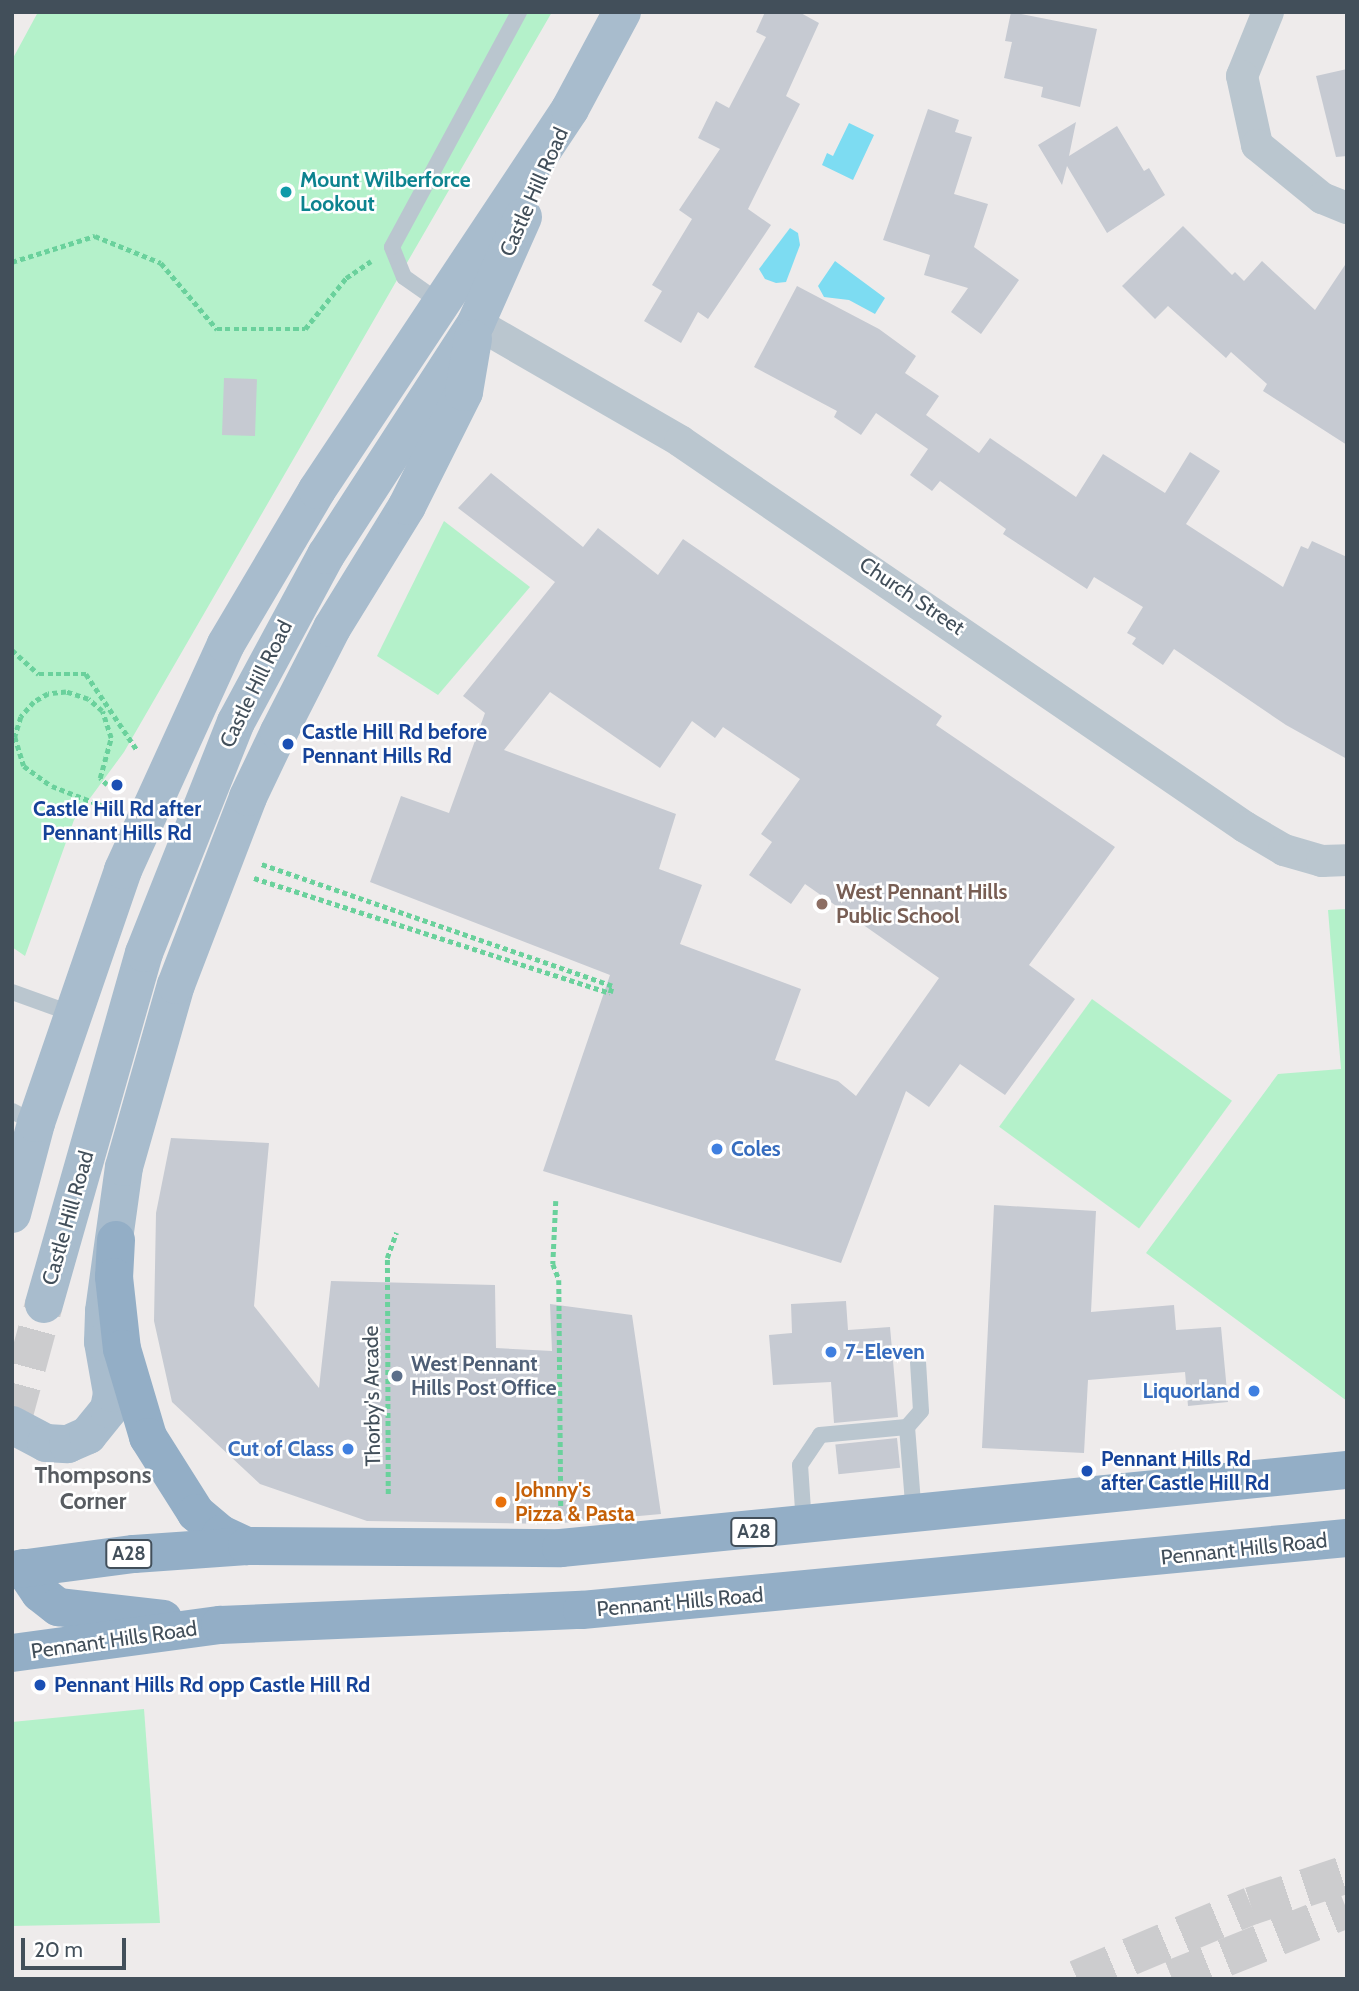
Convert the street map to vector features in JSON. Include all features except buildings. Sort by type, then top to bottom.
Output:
[{"type":"highway","points":[[116,1240],[115,1300],[122,1349],[148,1437],[196,1513],[221,1534],[247,1546]]},
{"type":"highway","name":"A28","points":[[16,1561],[247,1546],[561,1548],[805,1527],[1347,1470]]},
{"type":"highway","name":"Pennant Hills Road","points":[[12,1653],[220,1625],[582,1610],[1347,1538]]},
{"type":"highway","points":[[16,1561],[40,1594],[58,1607],[220,1625]]},
{"type":"main road","name":"Castle Hill Road","points":[[44,1304],[144,953],[236,722],[622,12]]},
{"type":"main road","name":"Castle Hill Road","points":[[12,1214],[24,1117],[73,1014],[123,870],[160,783],[250,597],[460,314]]},
{"type":"main road","points":[[12,1425],[46,1443],[68,1444],[88,1435],[104,1418],[112,1393],[103,1342],[104,1311],[116,1240],[124,1167],[152,1062],[248,797],[332,628],[407,506],[464,392],[460,314]]},
{"type":"street","points":[[1268,12],[1242,76],[1257,145],[1322,198],[1347,208]]},
{"type":"street","name":"Church Street","points":[[460,314],[691,448],[1245,827],[1283,850],[1322,861],[1347,860]]},
{"type":"lane","points":[[460,314],[404,277],[392,247],[519,12]]},
{"type":"lane","points":[[12,992],[73,1014]]},
{"type":"lane","points":[[805,1527],[800,1465],[820,1435],[907,1427],[921,1411],[918,1362]]},
{"type":"lane","points":[[907,1427],[914,1516]]},
{"type":"path","points":[[12,262],[95,236],[161,263],[217,329],[305,329],[346,278],[392,247]]},
{"type":"path","points":[[12,650],[39,674],[86,674],[160,783]]},
{"type":"path","points":[[107,785],[100,778],[111,738],[102,711],[88,699],[66,692],[48,694],[34,702],[21,717],[15,737],[24,766],[52,786],[120,812]]},
{"type":"path","points":[[250,877],[610,993],[612,986],[257,863]]},
{"type":"path","points":[[556,1201],[553,1264],[559,1280],[561,1515]]},
{"type":"path","name":"Thorby's Arcade","points":[[388,1494],[387,1258],[396,1233]]},
{"type":"green space","points":[[38,12],[552,12],[124,752],[74,820],[25,956],[12,947],[12,60]]},
{"type":"green space","points":[[444,521],[530,587],[438,695],[377,656]]},
{"type":"green space","points":[[1347,909],[1347,1401],[1146,1253],[1278,1074],[1341,1069],[1328,910]]},
{"type":"green space","points":[[1092,999],[1232,1101],[1139,1229],[999,1127]]},
{"type":"green space","points":[[144,1709],[160,1923],[12,1926],[12,1722]]},
{"type":"water","points":[[849,123],[874,135],[853,180],[822,165],[827,153],[833,156]]},
{"type":"water","points":[[790,228],[798,233],[800,245],[786,282],[776,283],[765,279],[759,269]]},
{"type":"water","points":[[835,261],[885,298],[875,314],[849,300],[824,297],[818,286]]},
{"type":"tunnel","points":[[12,1422],[44,1304]]},
{"type":"tunnel","points":[[1077,1979],[1251,1906],[1347,1874]]},
{"type":"tunnel","points":[[1172,1979],[1347,1909]]},
{"type":"place","name":"Mount Wilberforce Lookout","points":[[286,192]]},
{"type":"place","name":"Castle Hill Rd before Pennant Hills Rd","points":[[288,744]]},
{"type":"place","name":"Castle Hill Rd after Pennant Hills Rd","points":[[117,785]]},
{"type":"place","name":"West Pennant Hills Public School","points":[[822,904]]},
{"type":"place","name":"Coles","points":[[717,1149]]},
{"type":"place","name":"7-Eleven","points":[[831,1352]]},
{"type":"place","name":"West Pennant Hills Post Office","points":[[397,1376]]},
{"type":"place","name":"Liquorland","points":[[1254,1391]]},
{"type":"place","name":"Cut of Class","points":[[348,1449]]},
{"type":"place","name":"Pennant Hills Rd after Castle Hill Rd","points":[[1087,1471]]},
{"type":"place","name":"Johnny's Pizza & Pasta","points":[[501,1502]]},
{"type":"place","name":"Pennant Hills Rd opp Castle Hill Rd","points":[[40,1685]]},
{"type":"district","name":"Thompsons Corner","points":[[93,1488]]}]
